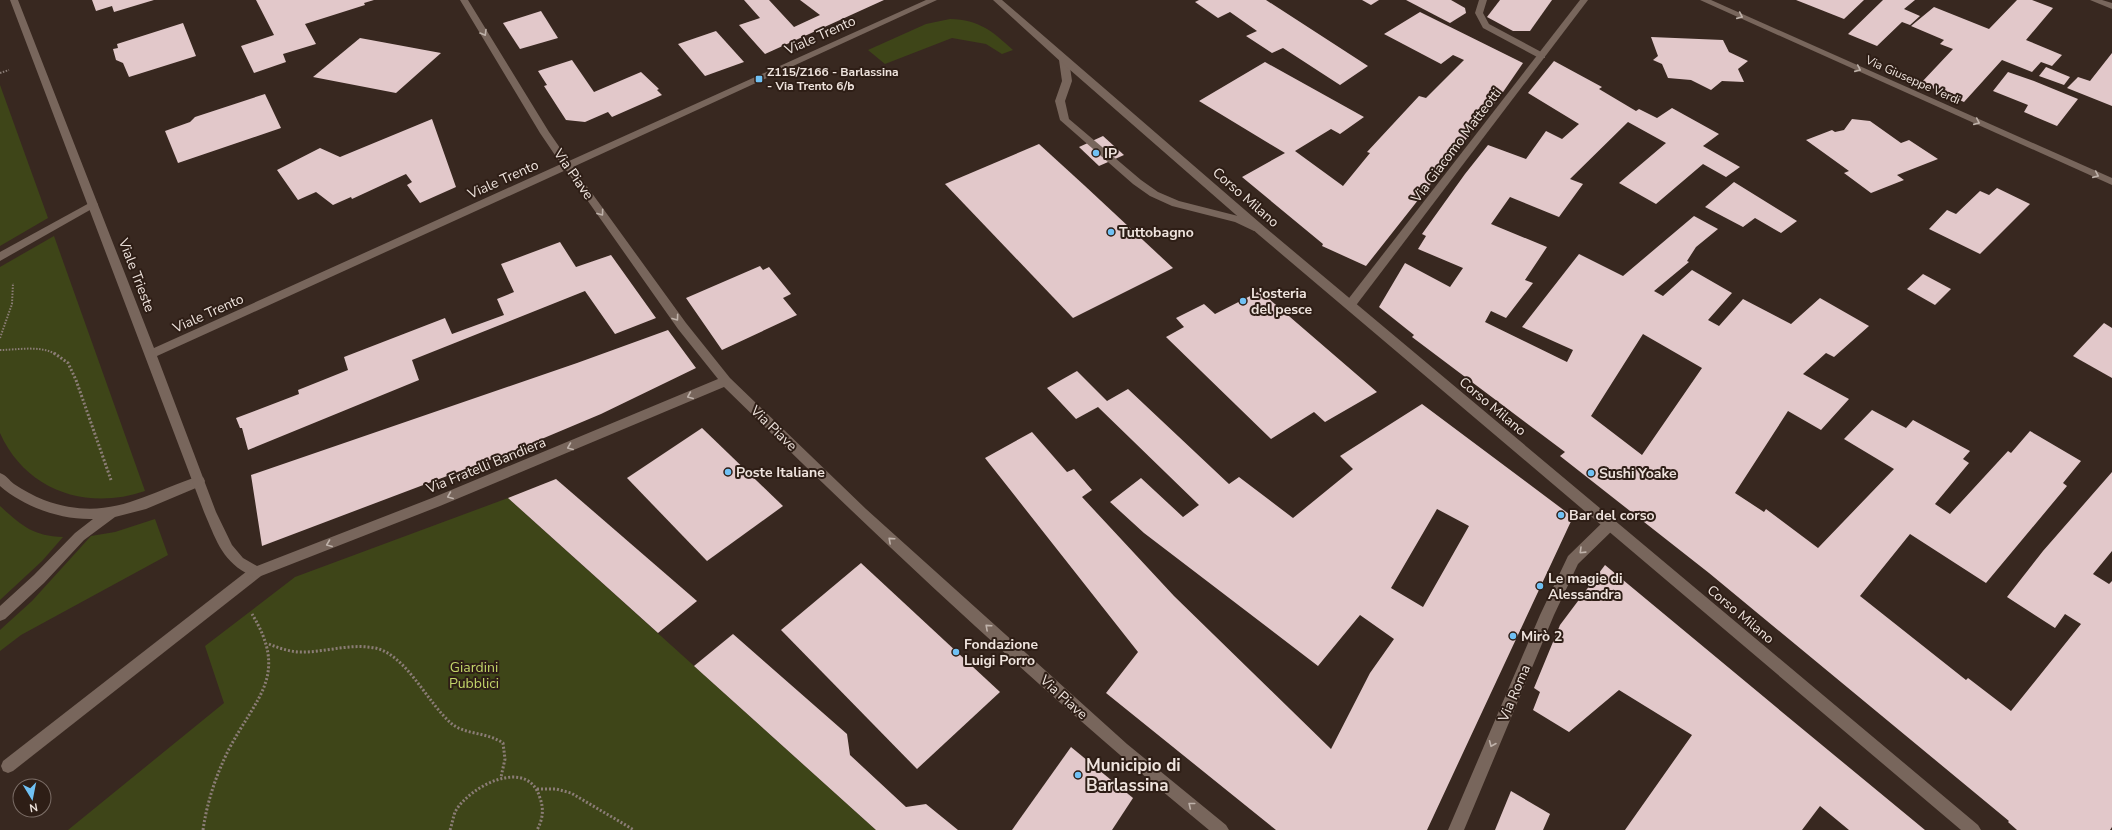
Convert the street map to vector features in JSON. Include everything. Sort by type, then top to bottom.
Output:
[{"type":"street","name":"Viale Trieste","points":[[14,0],[151,354],[210,512],[227,549],[238,562],[256,572]]},
{"type":"street","name":"Via Piave","points":[[464,0],[545,133],[567,165],[682,326],[726,381],[873,523],[1122,749],[1221,830]]},
{"type":"street","name":"Viale Trento","points":[[151,354],[933,0]]},
{"type":"street","name":"Corso Milano","points":[[997,0],[1263,232],[1973,830]]},
{"type":"street","points":[[1483,0],[1479,13],[1486,26],[1542,56]]},
{"type":"street","name":"Via Giacomo Matteotti","points":[[1350,305],[1584,0]]},
{"type":"street","name":"Via Giuseppe Verdi","points":[[1704,0],[2111,181]]},
{"type":"street","points":[[2094,0],[2112,6]]},
{"type":"street","points":[[1064,60],[1067,81],[1060,101],[1065,120],[1125,172],[1154,194],[1176,204],[1238,219],[1263,232]]},
{"type":"street","points":[[0,257],[93,204]]},
{"type":"street","name":"Via Fratelli Bandiera","points":[[8,766],[256,572],[443,499],[726,381]]},
{"type":"street","points":[[0,478],[33,501],[66,512],[93,515],[119,512]]},
{"type":"street","points":[[0,615],[38,579],[77,537],[93,524],[119,512],[149,503],[199,481]]},
{"type":"street","name":"Via Roma","points":[[1456,830],[1547,615],[1573,560],[1610,524]]},
{"type":"path","points":[[0,338],[15,295],[10,278]]},
{"type":"path","points":[[0,350],[32,349],[52,352],[68,363],[76,380],[119,512]]},
{"type":"path","points":[[203,830],[205,811],[212,788],[229,750],[265,685],[270,665],[269,644],[262,628],[249,611]]},
{"type":"path","points":[[269,644],[285,650],[300,652],[361,646],[378,648],[393,657],[454,726],[495,736],[503,743],[504,759],[502,777]]},
{"type":"path","points":[[450,830],[451,821],[459,805],[471,792],[486,783],[502,777],[517,778],[528,781],[537,789],[542,799],[543,812],[537,830]]},
{"type":"path","points":[[537,789],[552,787],[572,792],[599,811],[634,830]]},
{"type":"green space","points":[[950,19],[978,24],[999,37],[1013,50],[1002,54],[986,44],[952,38],[885,64],[868,50],[926,24]]},
{"type":"green space","points":[[0,85],[48,218],[0,246]]},
{"type":"green space","points":[[54,236],[145,491],[123,497],[102,499],[80,497],[60,491],[42,482],[25,469],[11,453],[0,433],[0,267]]},
{"type":"green space","name":"Giardini Pubblici","points":[[508,498],[876,830],[68,830],[224,703],[205,646],[295,577]]},
{"type":"green space","points":[[0,506],[28,529],[44,535],[63,537],[42,561],[0,600]]},
{"type":"green space","points":[[155,519],[168,555],[21,635],[0,651],[0,630],[32,601],[91,536],[115,532]]},
{"type":"building","points":[[92,0],[154,0],[114,12],[112,6],[96,11]]},
{"type":"building","points":[[256,0],[374,0],[364,3],[365,5],[305,24],[316,44],[283,54],[286,62],[254,73],[241,46],[274,35]]},
{"type":"building","points":[[744,0],[769,0],[794,27],[820,15],[800,0],[884,0],[765,54],[739,25],[760,18]]},
{"type":"building","points":[[1199,0],[1266,0],[1368,66],[1340,85],[1283,48],[1272,53],[1246,36],[1257,31],[1230,12],[1218,18],[1195,2]]},
{"type":"building","points":[[1362,0],[1379,0],[1371,5]]},
{"type":"building","points":[[1406,0],[1451,0],[1465,8],[1466,13],[1450,23]]},
{"type":"building","points":[[1500,0],[1552,0],[1530,31],[1513,31],[1487,17]]},
{"type":"building","points":[[1796,0],[1864,0],[1844,19]]},
{"type":"building","points":[[1883,0],[1915,0],[1904,9],[1920,16],[1910,25],[1902,22],[1877,46],[1848,34]]},
{"type":"building","points":[[2017,0],[2032,0],[2053,8],[2026,40],[2062,55],[2052,66],[2041,62],[2032,72],[2002,60],[1964,102],[1921,83],[1953,49],[1940,44],[1944,40],[1911,26],[1934,7],[1989,29]]},
{"type":"building","points":[[541,11],[558,38],[520,49],[503,23]]},
{"type":"building","points":[[1420,12],[1523,63],[1501,95],[1366,266],[1322,246],[1323,244],[1242,177],[1285,153],[1199,101],[1265,62],[1364,117],[1340,134],[1331,129],[1295,151],[1343,186],[1370,153],[1367,152],[1419,96],[1426,98],[1464,60],[1453,55],[1441,64],[1384,34]]},
{"type":"building","points":[[183,23],[196,56],[129,77],[123,63],[116,60],[113,49],[118,48],[117,44]]},
{"type":"building","points":[[716,31],[744,62],[705,76],[678,44]]},
{"type":"building","points":[[1651,37],[1723,40],[1729,52],[1748,61],[1738,69],[1744,82],[1722,81],[1711,90],[1691,80],[1668,78],[1662,64],[1653,60],[1658,56]]},
{"type":"building","points":[[360,38],[441,53],[396,93],[313,77]]},
{"type":"building","points":[[2112,53],[2112,106],[2067,88],[2078,77],[2090,81]]},
{"type":"building","points":[[572,60],[594,92],[641,72],[659,89],[657,90],[662,95],[612,117],[608,112],[585,122],[566,120],[544,86],[547,85],[538,71]]},
{"type":"building","points":[[1554,61],[1602,87],[1599,89],[1636,111],[1639,109],[1657,118],[1672,108],[1719,134],[1703,146],[1740,167],[1726,177],[1703,164],[1656,204],[1619,183],[1666,143],[1628,122],[1570,179],[1583,184],[1559,217],[1510,197],[1491,224],[1547,247],[1525,280],[1533,283],[1506,318],[1491,311],[1485,322],[1567,362],[1573,350],[1522,327],[1579,254],[1623,276],[1694,216],[1718,229],[1696,247],[1687,261],[1689,262],[1654,291],[1663,296],[1692,270],[1732,293],[1708,320],[1719,326],[1743,299],[1791,324],[1820,298],[1869,326],[1834,357],[1826,353],[1803,374],[1849,399],[1821,430],[1788,411],[1735,493],[1764,512],[1766,509],[1818,548],[1894,469],[1844,439],[1872,410],[1906,428],[1913,420],[1970,451],[1963,459],[1969,463],[1935,504],[1950,514],[2008,451],[2011,453],[2030,431],[2081,461],[2063,483],[2067,486],[1986,583],[1910,534],[1860,596],[1966,680],[1968,678],[2011,711],[2081,624],[2065,614],[2055,628],[2007,597],[2043,551],[2112,472],[2112,551],[2093,574],[2109,584],[2112,581],[2112,827],[2110,830],[2017,830],[2008,822],[2009,821],[1709,573],[1560,456],[1565,452],[1412,337],[1414,335],[1379,307],[1405,263],[1450,287],[1463,268],[1418,249],[1426,236],[1422,234],[1465,174],[1488,145],[1526,159],[1546,131],[1562,139],[1579,124],[1528,93]],"holes":[[[1643,334],[1702,368],[1642,455],[1591,416]]]},
{"type":"building","points":[[2046,67],[2070,77],[2064,85],[2039,76]]},
{"type":"building","points":[[2008,72],[2078,99],[2057,126],[2024,112],[2028,105],[1993,91]]},
{"type":"building","points":[[265,94],[281,128],[178,163],[165,131],[190,122],[195,117]]},
{"type":"building","points":[[432,119],[456,187],[420,203],[407,185],[412,182],[406,174],[352,199],[351,197],[333,205],[316,192],[298,200],[277,170],[320,148],[340,157]]},
{"type":"building","points":[[1852,119],[1870,121],[1901,143],[1909,140],[1938,159],[1897,175],[1904,180],[1871,193],[1844,173],[1849,171],[1806,140],[1832,130],[1835,132],[1844,130]]},
{"type":"building","points":[[1103,136],[1124,155],[1099,166],[1079,147]]},
{"type":"building","points":[[1039,144],[1173,268],[1073,318],[945,184]]},
{"type":"building","points":[[1734,182],[1797,221],[1781,233],[1755,218],[1743,227],[1705,207]]},
{"type":"building","points":[[1997,188],[2030,204],[1980,254],[1929,229],[1947,210],[1956,214],[1980,191],[1989,195]]},
{"type":"building","points":[[560,242],[576,267],[611,255],[656,318],[615,334],[585,291],[412,360],[419,380],[248,450],[242,428],[240,428],[236,418],[299,394],[298,390],[348,370],[344,357],[445,318],[452,334],[504,315],[497,299],[514,292],[501,264]]},
{"type":"building","points":[[760,266],[763,270],[769,267],[791,294],[783,298],[797,315],[722,350],[686,298]]},
{"type":"building","points":[[1923,274],[1951,289],[1935,305],[1907,289]]},
{"type":"building","points":[[1260,291],[1377,392],[1325,422],[1314,412],[1271,439],[1166,337],[1184,327],[1176,318],[1204,304],[1215,314]]},
{"type":"building","points":[[2104,323],[2112,328],[2112,378],[2073,356]]},
{"type":"building","points":[[668,330],[696,368],[601,414],[513,451],[262,546],[251,475],[577,363]]},
{"type":"building","points":[[1077,371],[1107,401],[1128,389],[1229,484],[1239,477],[1293,518],[1353,469],[1340,456],[1422,404],[1573,517],[1427,830],[1276,830],[1106,693],[1138,652],[985,458],[1032,432],[1067,472],[1074,469],[1092,490],[1082,497],[1174,596],[1331,749],[1370,673],[1394,639],[1360,615],[1318,666],[1144,533],[1110,502],[1141,478],[1183,517],[1199,505],[1098,407],[1076,419],[1047,388]],"holes":[[[1437,509],[1469,526],[1423,607],[1391,588]]]},
{"type":"building","points":[[702,428],[783,506],[707,561],[627,478]]},
{"type":"building","points":[[556,479],[697,601],[658,633],[508,498]]},
{"type":"building","points":[[861,563],[1000,692],[917,769],[781,630]]},
{"type":"building","points":[[1605,565],[1925,830],[1849,830],[1820,806],[1802,830],[1625,830],[1692,735],[1619,690],[1569,732],[1533,710],[1540,692],[1534,688],[1560,625]]},
{"type":"building","points":[[733,634],[847,734],[850,755],[906,807],[926,804],[958,830],[876,830],[694,666]]},
{"type":"building","name":"Municipio di Barlassina","points":[[1071,747],[1133,798],[1112,830],[1012,830]]},
{"type":"building","points":[[1511,791],[1550,814],[1543,830],[1495,830]]},
{"type":"place","name":"Z115/Z166 - Barlassina - Via Trento 6/b","points":[[759,79]]},
{"type":"place","name":"IP","points":[[1096,153]]},
{"type":"place","name":"Tuttobagno","points":[[1111,232]]},
{"type":"place","name":"L'osteria del pesce","points":[[1243,301]]},
{"type":"place","name":"Poste Italiane","points":[[728,472]]},
{"type":"place","name":"Sushi Yoake","points":[[1591,473]]},
{"type":"place","name":"Bar del corso","points":[[1561,515]]},
{"type":"place","name":"Le magie di Alessandra","points":[[1540,586]]},
{"type":"place","name":"Mirò 2","points":[[1513,636]]},
{"type":"place","name":"Fondazione Luigi Porro","points":[[956,652]]},
{"type":"place","name":"Municipio di Barlassina","points":[[1078,775]]}]
